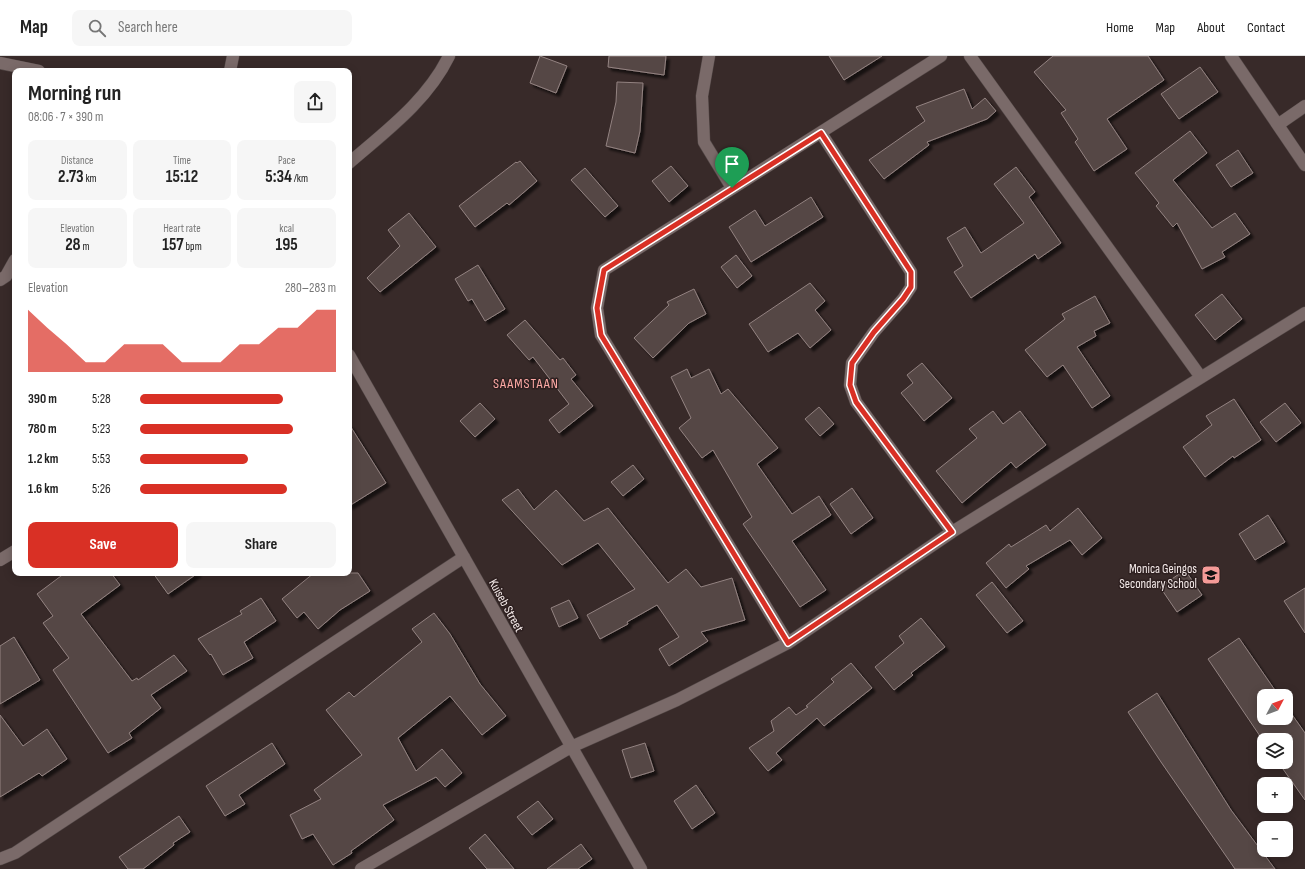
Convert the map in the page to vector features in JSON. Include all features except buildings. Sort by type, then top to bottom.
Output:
[{"type":"street","points":[[231,68],[233,56]]},
{"type":"street","points":[[352,160],[408,113],[442,70],[449,56]]},
{"type":"street","points":[[709,56],[702,96],[704,142],[732,188]]},
{"type":"street","points":[[788,643],[601,335],[597,308],[604,270],[941,56]]},
{"type":"street","points":[[970,56],[1200,376]]},
{"type":"street","points":[[1231,56],[1279,124],[1305,165]]},
{"type":"street","points":[[0,63],[24,68]]},
{"type":"street","points":[[1279,124],[1305,106]]},
{"type":"street","points":[[821,133],[911,272],[911,287],[903,299],[874,332],[852,363],[850,385],[856,402],[952,532]]},
{"type":"street","points":[[0,280],[6,276],[12,265]]},
{"type":"street","points":[[361,869],[571,747],[677,700],[788,643],[952,532],[1200,376],[1305,313]]},
{"type":"street","name":"Kuiseb Street","points":[[352,360],[641,869]]},
{"type":"street","points":[[0,560],[12,553]]},
{"type":"street","points":[[0,859],[16,853],[464,557]]},
{"type":"place","name":"Monica Geingos Secondary School","points":[[1211,575]]},
{"type":"district","name":"SAAMSTAAN","points":[[526,383]]},
{"type":"route","points":[[821,133],[911,272],[911,287],[903,299],[874,332],[852,363],[850,385],[856,402],[952,532],[788,643],[601,335],[597,308],[604,270],[732,188],[821,133]]}]
